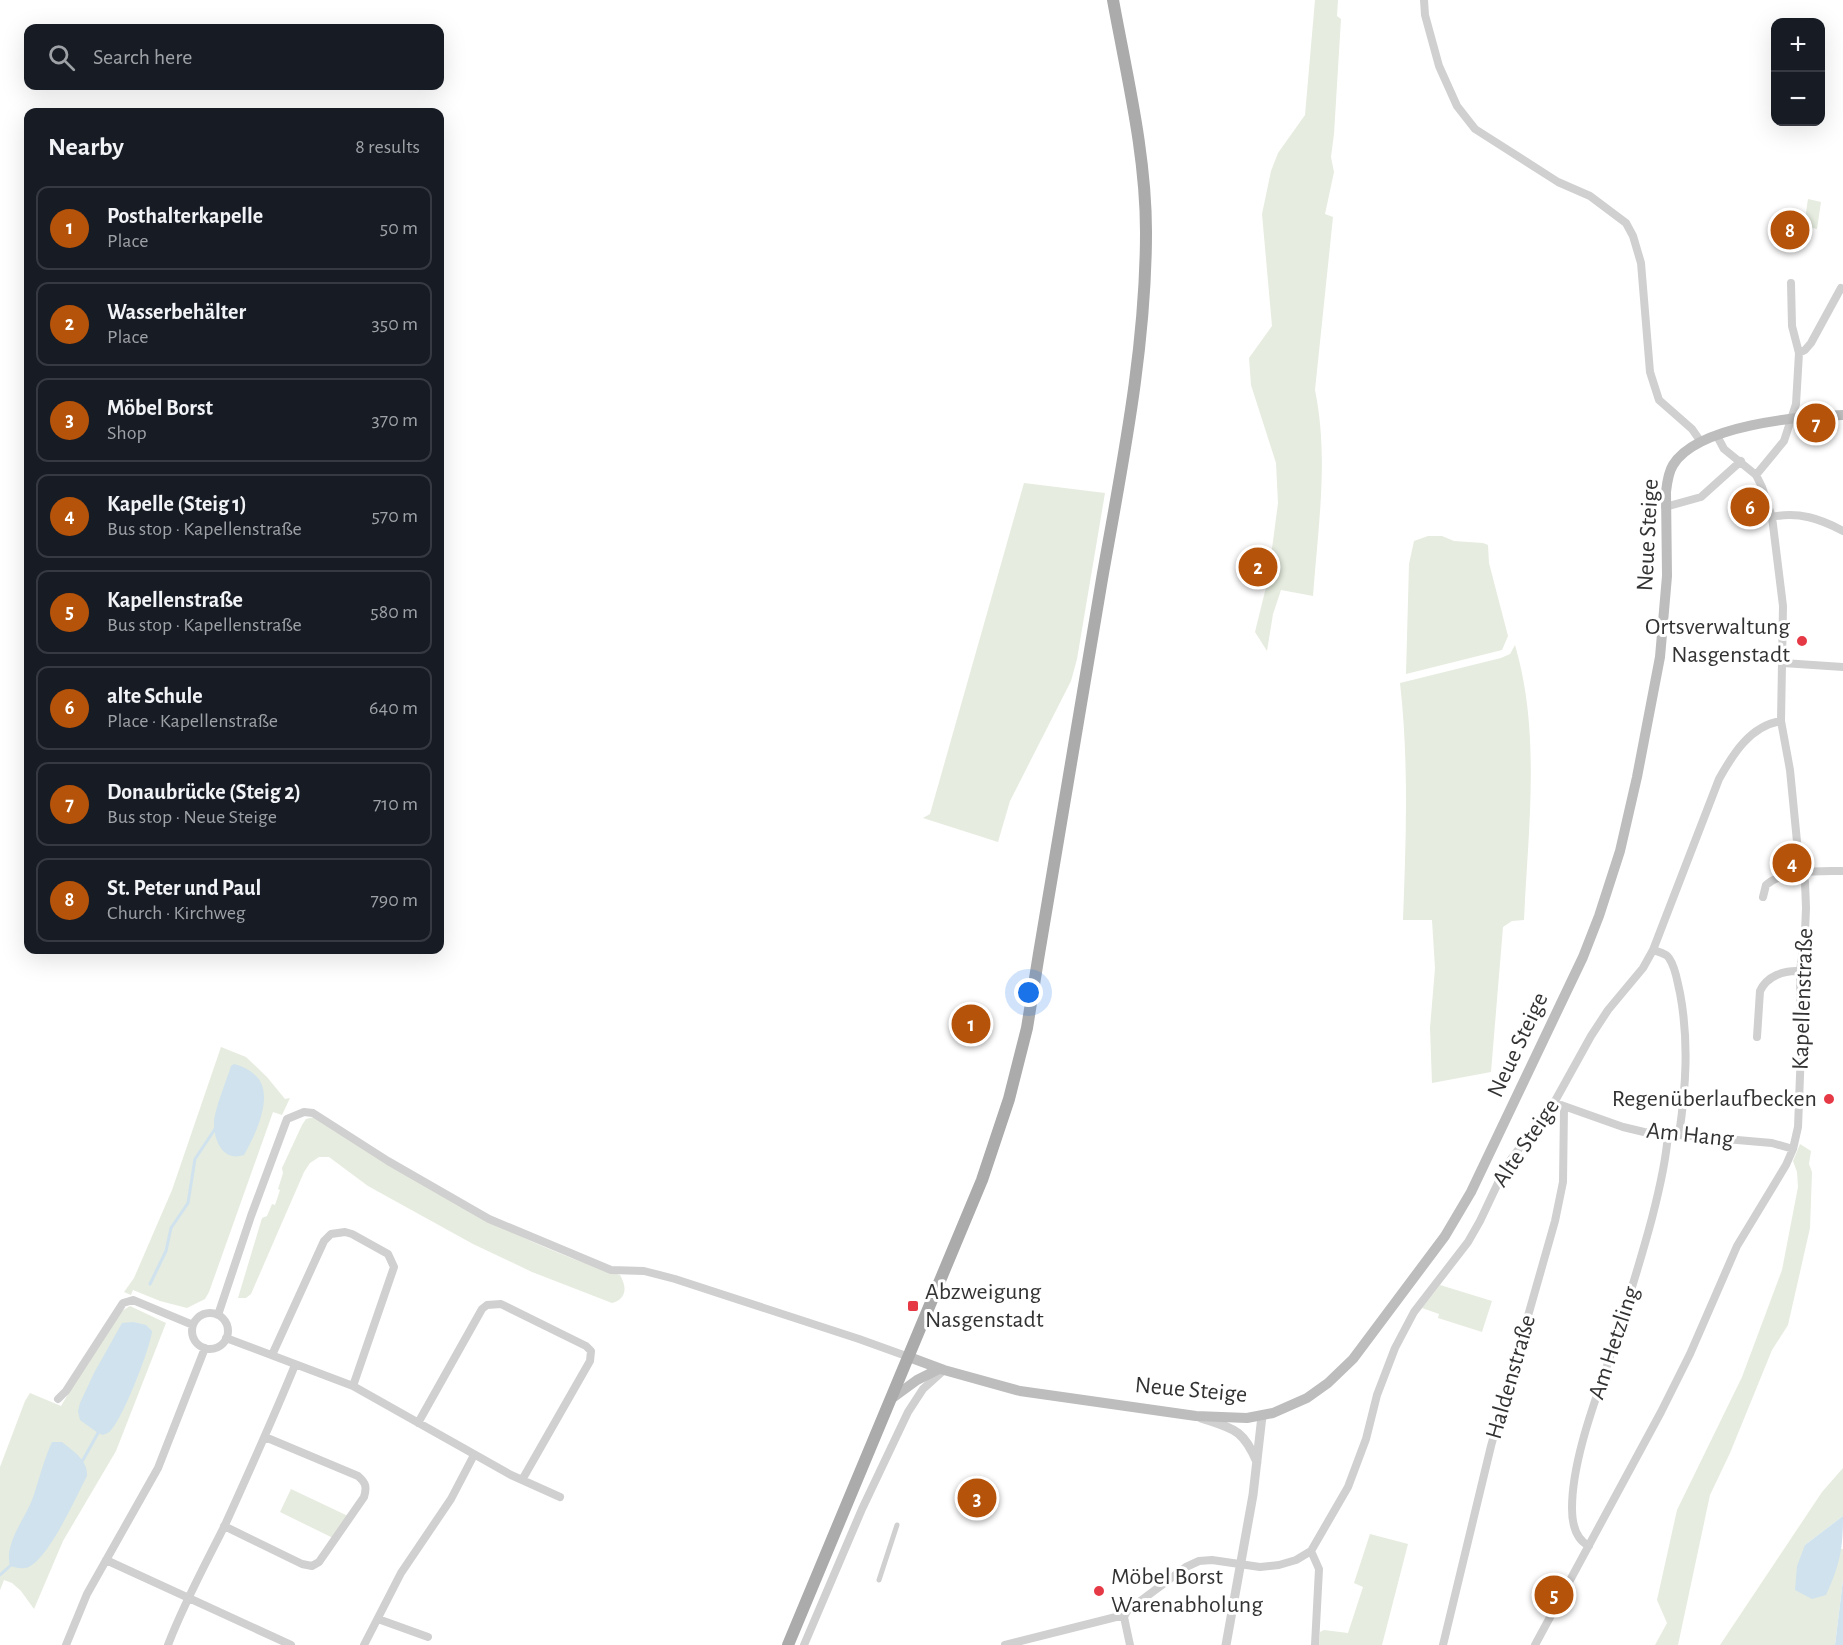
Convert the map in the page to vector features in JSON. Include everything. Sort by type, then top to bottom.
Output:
[{"type":"main road","points":[[788,1645],[982,1180],[996,1143],[1020,1062],[1133,389],[1146,271],[1144,188],[1140,144],[1113,0]]},
{"type":"main road","name":"Neue Steige","points":[[909,1357],[942,1369],[1020,1391],[1196,1416],[1247,1418],[1262,1416],[1307,1398],[1353,1359],[1445,1236],[1486,1161],[1583,957],[1599,916],[1620,851],[1638,774],[1660,657],[1667,576],[1665,507],[1668,478],[1673,465],[1681,455],[1701,442],[1739,428],[1792,418],[1843,415]]},
{"type":"main road","points":[[891,1400],[915,1380],[942,1369]]},
{"type":"street","points":[[1424,0],[1425,15],[1439,66],[1457,106],[1475,129],[1558,182],[1590,196],[1626,223],[1633,236],[1641,263],[1650,372],[1659,400],[1692,429],[1701,442]]},
{"type":"street","points":[[1756,475],[1784,441],[1792,418],[1799,382],[1799,353],[1792,326],[1791,283]]},
{"type":"street","points":[[1799,353],[1811,344],[1841,288]]},
{"type":"street","name":"Kapellenstraße","points":[[1535,1645],[1661,1412],[1737,1246],[1786,1165],[1793,1149],[1798,1127],[1801,1050],[1800,971],[1806,908],[1805,882],[1799,862],[1790,770],[1781,721],[1780,689],[1784,606],[1772,517],[1762,487],[1756,475],[1724,448],[1717,436]]},
{"type":"street","points":[[1665,507],[1701,497],[1741,461]]},
{"type":"street","points":[[1772,517],[1786,514],[1820,519],[1843,531]]},
{"type":"street","points":[[1783,663],[1843,667]]},
{"type":"street","name":"Alte Steige","points":[[1311,1551],[1348,1487],[1366,1439],[1379,1390],[1395,1348],[1414,1312],[1468,1242],[1506,1166],[1555,1101],[1591,1036],[1653,950],[1723,772],[1732,756],[1742,743],[1763,726],[1781,721]]},
{"type":"street","points":[[1764,897],[1764,890],[1770,882],[1802,872],[1843,871]]},
{"type":"street","points":[[1653,950],[1667,955],[1675,970],[1683,1012],[1686,1041],[1686,1087],[1679,1135]]},
{"type":"street","points":[[1757,1037],[1760,991],[1763,984],[1784,972],[1800,971]]},
{"type":"street","name":"Am Hang","points":[[1555,1101],[1564,1107],[1623,1127],[1668,1134],[1772,1143],[1793,1149]]},
{"type":"street","name":"Haldenstraße","points":[[1443,1645],[1491,1446],[1555,1221],[1563,1182],[1564,1107]]},
{"type":"street","points":[[218,1315],[250,1216],[287,1119],[304,1112],[313,1113],[388,1161],[489,1219],[611,1270],[644,1271],[675,1280],[909,1357]]},
{"type":"street","name":"Am Hetzling","points":[[1589,1546],[1583,1543],[1575,1532],[1572,1519],[1573,1492],[1595,1399],[1644,1248],[1664,1167],[1668,1134]]},
{"type":"street","points":[[272,1355],[324,1241],[331,1234],[345,1232],[352,1234],[388,1254],[394,1267],[353,1386]]},
{"type":"street","points":[[58,1399],[66,1391],[123,1303],[133,1300],[193,1325]]},
{"type":"street","points":[[418,1423],[487,1305],[501,1304],[585,1346],[591,1352],[590,1361],[522,1480]]},
{"type":"street","points":[[203,1314],[218,1315],[225,1323],[226,1338],[215,1348],[205,1348],[194,1339],[193,1325],[203,1314]]},
{"type":"street","points":[[226,1338],[353,1386],[474,1455],[560,1497]]},
{"type":"street","points":[[66,1645],[87,1594],[158,1468],[205,1348]]},
{"type":"street","points":[[168,1645],[265,1437],[295,1365]]},
{"type":"street","points":[[804,1645],[862,1509],[908,1412],[923,1389],[942,1369]]},
{"type":"street","points":[[1196,1416],[1240,1433],[1249,1444],[1258,1463]]},
{"type":"street","points":[[1226,1645],[1258,1463],[1262,1416]]},
{"type":"street","points":[[224,1526],[302,1564],[312,1566],[319,1562],[364,1497],[365,1482],[358,1476],[265,1437]]},
{"type":"street","points":[[364,1645],[402,1573],[452,1498],[474,1455]]},
{"type":"street","points":[[879,1580],[897,1525]]},
{"type":"street","points":[[1130,1645],[1124,1617],[1130,1608],[1186,1567],[1199,1561],[1212,1560],[1260,1567],[1280,1565],[1296,1560],[1311,1551],[1319,1569],[1315,1645]]},
{"type":"street","points":[[106,1560],[291,1645]]},
{"type":"street","points":[[1005,1645],[1116,1617],[1124,1617]]},
{"type":"street","points":[[378,1619],[428,1637]]},
{"type":"shaded area","points":[[1315,0],[1338,0],[1337,16],[1341,19],[1331,157],[1334,172],[1325,214],[1333,217],[1315,390],[1321,441],[1320,518],[1313,596],[1281,590],[1273,614],[1267,651],[1255,632],[1268,579],[1278,503],[1276,463],[1251,385],[1249,358],[1272,326],[1262,214],[1271,171],[1278,153],[1305,115]]},
{"type":"shaded area","points":[[1808,199],[1821,202],[1817,229],[1804,226]]},
{"type":"shaded area","points":[[1024,483],[1105,493],[1077,659],[1071,681],[1010,801],[998,842],[923,818],[930,814]]},
{"type":"shaded area","points":[[1428,536],[1442,536],[1454,541],[1488,545],[1489,563],[1508,636],[1502,650],[1406,674],[1409,564],[1414,541]]},
{"type":"shaded area","points":[[1515,645],[1528,712],[1530,747],[1530,817],[1524,920],[1512,921],[1503,927],[1491,1072],[1432,1083],[1430,1028],[1435,968],[1432,920],[1403,920],[1406,772],[1400,683],[1501,658],[1510,654]]},
{"type":"shaded area","points":[[221,1047],[246,1057],[285,1099],[290,1098],[282,1115],[273,1112],[205,1299],[187,1308],[160,1301],[133,1290],[131,1295],[124,1292],[134,1278],[172,1190]]},
{"type":"shaded area","points":[[314,1117],[424,1185],[500,1226],[539,1245],[620,1275],[624,1284],[623,1296],[612,1303],[532,1272],[473,1244],[368,1186],[329,1157],[319,1157],[310,1163],[304,1172],[251,1294],[246,1298],[238,1298],[262,1218],[267,1216],[272,1204],[275,1205],[280,1190],[278,1189],[283,1173],[282,1168],[302,1125],[306,1119]]},
{"type":"shaded area","points":[[1800,1144],[1811,1151],[1809,1164],[1812,1172],[1810,1228],[1788,1325],[1772,1350],[1730,1453],[1710,1495],[1678,1645],[1655,1645],[1667,1623],[1657,1600],[1677,1510],[1742,1377],[1782,1270],[1798,1187],[1797,1172],[1793,1161]]},
{"type":"shaded area","points":[[1440,1285],[1492,1301],[1482,1332],[1438,1318],[1439,1314],[1422,1308]]},
{"type":"shaded area","points":[[130,1306],[166,1323],[116,1451],[63,1541],[34,1609],[12,1583],[4,1580],[0,1590],[0,1467],[30,1393],[61,1406],[122,1311]]},
{"type":"shaded area","points":[[1843,1468],[1843,1516],[1805,1545],[1843,1549],[1843,1580],[1835,1645],[1720,1645],[1822,1492]]},
{"type":"shaded area","points":[[291,1489],[348,1516],[333,1538],[280,1512]]},
{"type":"shaded area","points":[[1370,1534],[1408,1544],[1382,1645],[1319,1645],[1320,1632],[1324,1630],[1348,1633],[1363,1587],[1354,1583]]},
{"type":"water","points":[[234,1064],[255,1075],[264,1092],[262,1115],[258,1126],[244,1155],[237,1156],[225,1153],[221,1148],[216,1137],[214,1123],[221,1095],[231,1066]]},
{"type":"water","points":[[133,1322],[146,1325],[152,1331],[150,1340],[122,1412],[110,1431],[103,1435],[80,1420],[78,1411],[80,1403],[122,1323]]},
{"type":"water","points":[[52,1442],[62,1442],[75,1453],[83,1461],[87,1476],[62,1524],[40,1558],[27,1568],[10,1566],[12,1541],[32,1500]]},
{"type":"water","points":[[1843,1516],[1841,1547],[1835,1574],[1826,1595],[1812,1599],[1795,1590],[1797,1566],[1805,1545]]},
{"type":"water","points":[[1843,1580],[1843,1645],[1835,1645]]},
{"type":"waterway","points":[[150,1284],[166,1251],[171,1228],[188,1203],[195,1159],[215,1129]]},
{"type":"waterway","points":[[83,1460],[98,1433]]},
{"type":"waterway","points":[[0,1575],[10,1566]]},
{"type":"place","name":"St. Peter und Paul","points":[[1790,230]]},
{"type":"place","name":"Donaubrücke (Steig 2)","points":[[1816,423]]},
{"type":"place","name":"alte Schule","points":[[1750,507]]},
{"type":"place","name":"Wasserbehälter","points":[[1258,567]]},
{"type":"place","name":"Ortsverwaltung Nasgenstadt","points":[[1802,641]]},
{"type":"place","name":"Kapelle (Steig 1)","points":[[1792,863]]},
{"type":"place","name":"Posthalterkapelle","points":[[971,1024]]},
{"type":"place","name":"Regenüberlaufbecken","points":[[1829,1099]]},
{"type":"place","name":"Abzweigung Nasgenstadt","points":[[913,1306]]},
{"type":"place","name":"Möbel Borst","points":[[977,1498]]},
{"type":"place","name":"Möbel Borst Warenabholung","points":[[1099,1591]]},
{"type":"place","name":"Kapellenstraße","points":[[1554,1595]]}]
